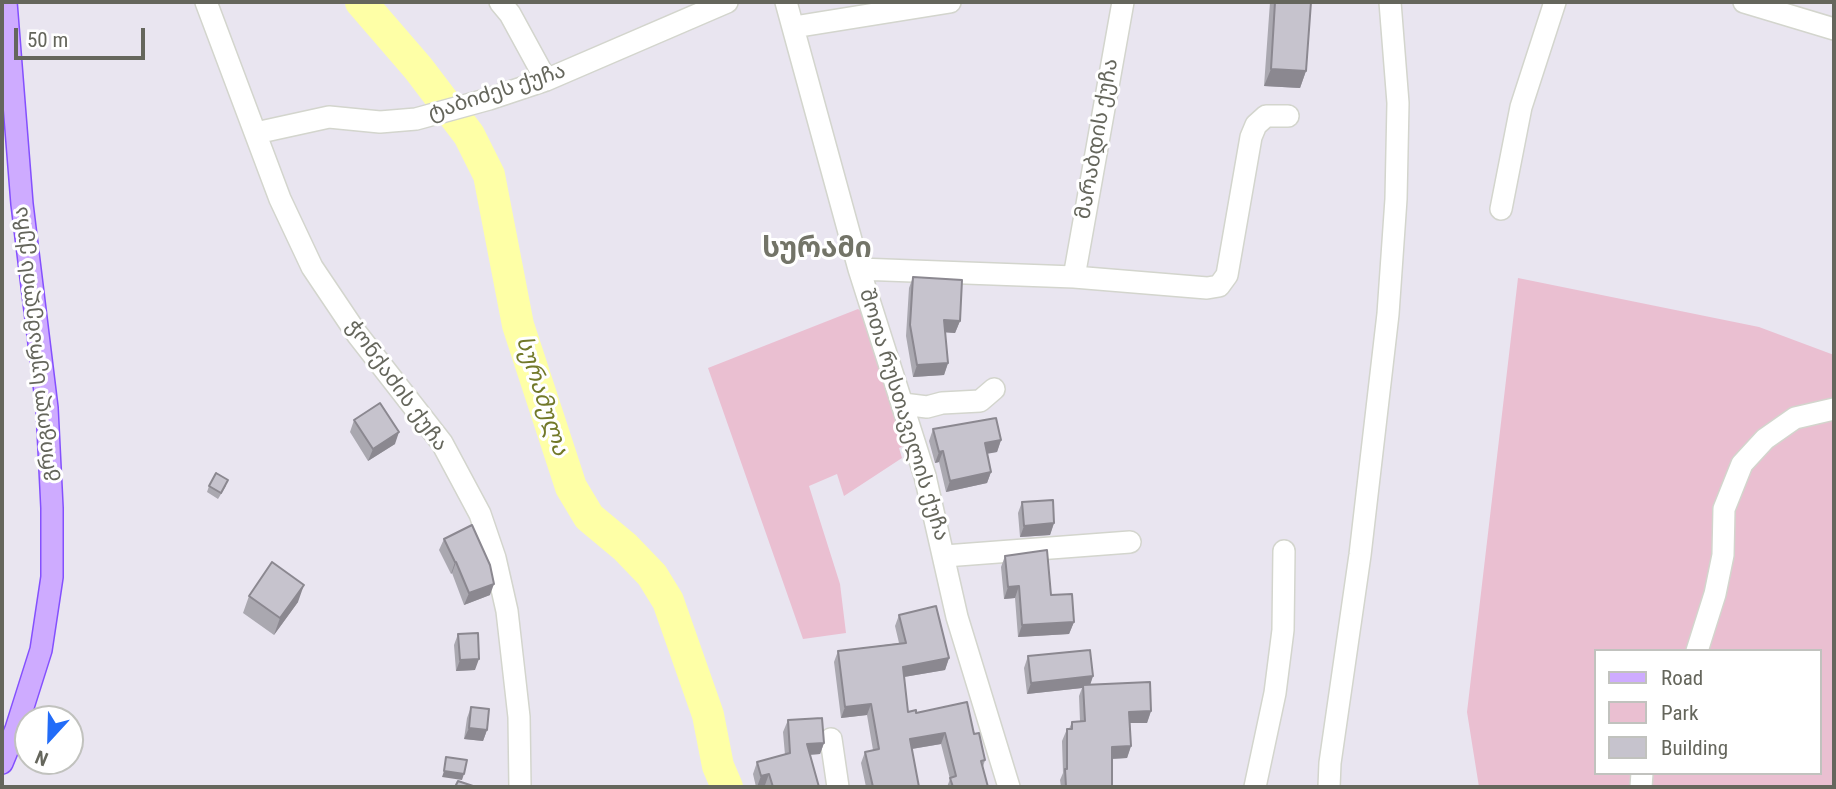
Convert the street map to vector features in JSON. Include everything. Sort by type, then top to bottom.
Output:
[{"type":"main road","name":"გრიგოლ სურამელის ქუჩა","points":[[2,763],[16,729],[41,650],[51,577],[52,522],[47,408],[22,204],[6,2]]},
{"type":"street","name":"ჭონქაძის ქუჩა","points":[[206,2],[280,199],[312,267],[357,334],[442,443],[480,514],[495,558],[508,611],[519,717],[520,787]]},
{"type":"street","points":[[500,2],[510,14],[546,80]]},
{"type":"street","name":"ტაბიძეს ქუჩა","points":[[256,133],[329,117],[380,122],[416,119],[489,99],[546,80],[727,2]]},
{"type":"street","name":"შოთა რუსთაველის ქუჩა","points":[[786,2],[859,269],[925,476],[957,617],[1009,787]]},
{"type":"street","points":[[793,27],[950,2]]},
{"type":"street","name":"მარაბდის ქუჩა","points":[[1074,277],[1123,2]]},
{"type":"street","points":[[1329,787],[1388,314],[1396,199],[1398,103],[1390,2]]},
{"type":"street","points":[[1501,209],[1521,107],[1555,2]]},
{"type":"street","points":[[1744,2],[1834,29]]},
{"type":"street","points":[[859,269],[1074,277],[1207,288],[1219,286],[1227,275],[1251,137],[1256,125],[1266,116],[1288,116]]},
{"type":"street","points":[[903,404],[927,407],[942,403],[980,401],[994,388]]},
{"type":"street","points":[[1698,649],[1715,594],[1723,555],[1724,509],[1742,464],[1765,439],[1795,418],[1834,409]]},
{"type":"street","points":[[945,556],[1130,542]]},
{"type":"street","points":[[1255,787],[1277,680],[1283,629],[1284,551]]},
{"type":"street","points":[[831,739],[838,787]]},
{"type":"green space","points":[[1518,278],[1759,327],[1834,355],[1834,787],[1479,787],[1467,712]]},
{"type":"green space","points":[[858,309],[873,320],[915,442],[899,448],[902,458],[844,496],[837,474],[809,486],[840,584],[846,633],[803,639],[708,368]]},
{"type":"building","points":[[1275,2],[1311,2],[1306,71],[1271,69]]},
{"type":"building","points":[[913,277],[962,280],[960,321],[944,320],[948,363],[917,365],[910,325]]},
{"type":"building","points":[[380,403],[399,432],[373,449],[354,420]]},
{"type":"building","points":[[996,418],[1001,440],[985,443],[991,472],[950,481],[943,451],[939,452],[933,429]]},
{"type":"building","points":[[216,473],[228,480],[221,493],[209,486]]},
{"type":"building","points":[[1053,500],[1054,523],[1024,526],[1022,502]]},
{"type":"building","points":[[472,525],[490,565],[494,584],[469,593],[444,539]]},
{"type":"building","points":[[1047,550],[1051,595],[1072,594],[1074,622],[1022,625],[1019,586],[1008,587],[1005,556]]},
{"type":"building","points":[[272,562],[304,585],[280,618],[249,596]]},
{"type":"building","points":[[936,606],[949,658],[903,667],[908,712],[916,710],[916,713],[967,702],[974,734],[979,733],[985,760],[981,761],[988,787],[953,787],[950,778],[956,776],[945,733],[910,739],[919,787],[873,787],[865,752],[879,749],[871,704],[845,707],[838,651],[906,643],[899,615]]},
{"type":"building","points":[[478,633],[479,659],[460,660],[458,634]]},
{"type":"building","points":[[1090,650],[1093,676],[1031,683],[1028,656]]},
{"type":"building","points":[[1150,682],[1151,711],[1129,712],[1131,746],[1112,747],[1112,787],[1066,787],[1067,729],[1072,729],[1072,722],[1085,721],[1083,685]]},
{"type":"building","points":[[471,707],[489,709],[487,730],[469,728]]},
{"type":"building","points":[[822,718],[824,743],[807,744],[819,787],[773,787],[769,774],[761,776],[757,762],[790,753],[788,720]]},
{"type":"building","points":[[446,757],[467,760],[464,774],[444,771]]},
{"type":"building","points":[[458,781],[476,787],[455,787]]},
{"type":"waterway","name":"სურამულა","points":[[361,2],[418,68],[469,135],[489,175],[518,325],[571,487],[589,517],[625,547],[652,575],[668,601],[708,715],[718,766],[727,787]]},
{"type":"district","name":"სურამი","points":[[817,250]]}]
